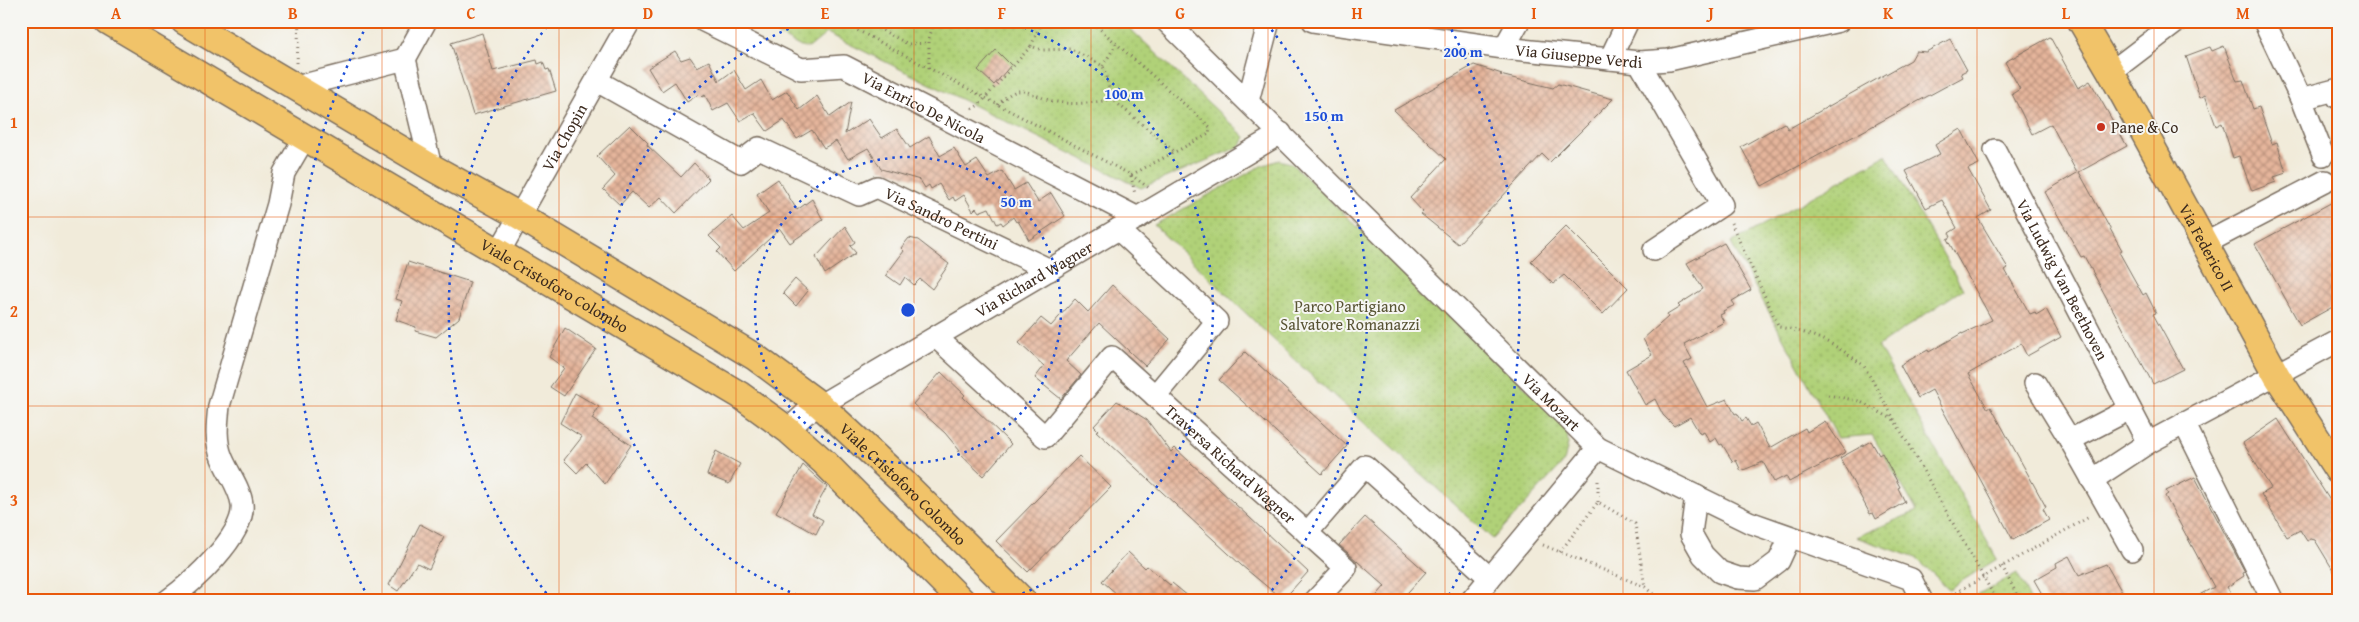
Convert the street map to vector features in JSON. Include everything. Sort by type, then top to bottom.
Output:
[{"type":"main road","name":"Viale Cristoforo Colombo","points":[[108,21],[740,395],[788,430],[824,462],[962,601]]},
{"type":"main road","name":"Viale Cristoforo Colombo","points":[[184,21],[518,215],[755,357],[820,405],[904,483],[1023,601]]},
{"type":"main road","name":"Via Federico II","points":[[2081,21],[2111,72],[2277,376],[2338,471]]},
{"type":"street","points":[[426,21],[405,59],[431,166]]},
{"type":"street","name":"Via Chopin","points":[[498,252],[630,21]]},
{"type":"street","name":"Via Enrico De Nicola","points":[[704,21],[801,69],[844,66],[1138,218]]},
{"type":"street","name":"Via Mozart","points":[[1166,21],[1598,448],[1749,522],[1910,578],[1922,601]]},
{"type":"street","points":[[1248,101],[1269,21]]},
{"type":"street","name":"Via Giuseppe Verdi","points":[[1313,21],[1504,48],[1639,62],[1670,60],[1839,21]]},
{"type":"street","points":[[1504,48],[1519,21]]},
{"type":"street","points":[[1610,59],[1628,21]]},
{"type":"street","points":[[2111,72],[2178,21]]},
{"type":"street","points":[[2204,244],[2320,184],[2330,151],[2301,99],[2264,21]]},
{"type":"street","points":[[296,87],[405,59]]},
{"type":"street","points":[[1639,62],[1722,205],[1654,250]]},
{"type":"street","name":"Via Sandro Pertini","points":[[597,81],[741,162],[758,148],[859,195],[877,187],[1050,270]]},
{"type":"street","points":[[2301,99],[2335,90],[2338,98]]},
{"type":"street","name":"Via Richard Wagner","points":[[788,430],[805,414],[1281,133]]},
{"type":"street","points":[[167,601],[188,584],[219,552],[234,534],[242,517],[242,503],[222,457],[216,435],[219,406],[278,204],[284,173],[305,137]]},
{"type":"street","name":"Via Ludwig Van Beethoven","points":[[1994,150],[2148,443]]},
{"type":"street","points":[[1118,230],[1217,321],[1155,396]]},
{"type":"street","name":"Traversa Richard Wagner","points":[[936,337],[1044,437],[1112,357],[1346,568],[1315,601]]},
{"type":"street","points":[[2092,480],[2184,422],[2277,376],[2338,342]]},
{"type":"street","points":[[2035,384],[2070,440],[2132,550]]},
{"type":"street","points":[[2070,440],[2130,409]]},
{"type":"street","points":[[2184,422],[2273,601]]},
{"type":"street","points":[[1471,601],[1598,448]]},
{"type":"street","name":"Traversa Richard Wagner","points":[[1307,533],[1365,466],[1490,578]]},
{"type":"street","points":[[1696,496],[1691,534],[1703,555],[1720,572],[1738,578],[1755,580],[1779,561],[1790,537]]},
{"type":"path","points":[[840,21],[1131,176],[1209,134],[1210,127],[1091,21]]},
{"type":"path","points":[[871,21],[878,28],[908,44],[929,42]]},
{"type":"path","points":[[928,68],[929,42],[932,26],[935,21]]},
{"type":"path","points":[[984,97],[1031,46],[1042,21]]},
{"type":"path","points":[[1116,44],[1103,66],[1112,99],[1175,152]]},
{"type":"path","points":[[1031,46],[1042,50],[1071,49],[1103,66]]},
{"type":"path","points":[[998,105],[1008,94],[1015,91],[1028,92],[1057,102],[1100,102],[1112,99]]},
{"type":"path","points":[[1722,205],[1779,327],[1805,332],[1823,340],[1840,348],[1864,366],[1997,601]]},
{"type":"path","points":[[1828,395],[1859,401],[1897,422]]},
{"type":"path","points":[[1560,552],[1598,502],[1635,524],[1645,587]]},
{"type":"path","points":[[1942,601],[2107,507]]},
{"type":"path","points":[[1524,537],[1645,587],[1661,601]]},
{"type":"path","points":[[2002,566],[2020,601]]},
{"type":"green space","points":[[752,21],[1122,21],[1245,137],[1241,146],[1141,188],[827,33],[810,47],[801,47]]},
{"type":"green space","points":[[1886,155],[1963,289],[1878,346],[1997,559],[1949,589],[1916,558],[1856,537],[1917,511],[1872,435],[1838,438],[1731,243]]},
{"type":"green space","name":"Parco Partigiano Salvatore Romanazzi","points":[[1279,160],[1291,163],[1567,427],[1568,444],[1564,462],[1493,539],[1301,366],[1154,225],[1261,166]]},
{"type":"green space","points":[[2017,573],[2031,601],[1968,601]]},
{"type":"building","points":[[482,33],[493,71],[537,60],[538,64],[543,62],[546,70],[549,69],[556,91],[473,115],[451,43]]},
{"type":"building","points":[[2050,37],[2078,88],[2090,81],[2127,146],[2079,172],[2122,250],[2119,252],[2143,295],[2146,293],[2156,313],[2153,314],[2183,369],[2153,384],[2084,256],[2081,257],[2045,192],[2077,173],[2051,124],[2032,134],[2012,94],[2020,89],[2005,62]]},
{"type":"building","points":[[1950,39],[1967,70],[1961,73],[1963,77],[1762,186],[1741,147],[1784,123],[1788,129],[1911,60],[1916,51],[1926,52]]},
{"type":"building","points":[[2224,46],[2237,81],[2243,80],[2253,109],[2259,107],[2272,144],[2277,142],[2286,173],[2274,177],[2276,182],[2252,191],[2239,156],[2233,158],[2222,123],[2216,126],[2205,95],[2200,98],[2186,56],[2210,47],[2212,51]]},
{"type":"building","points":[[996,50],[1011,65],[994,85],[978,70]]},
{"type":"building","points":[[675,51],[681,60],[690,57],[697,67],[709,61],[719,81],[734,70],[746,90],[761,80],[772,100],[787,91],[799,110],[817,96],[830,117],[851,102],[845,134],[869,119],[882,138],[897,129],[910,148],[929,136],[940,156],[954,148],[966,167],[977,160],[989,178],[1002,171],[1014,190],[1026,183],[1038,202],[1051,193],[1065,216],[1029,240],[1018,221],[1016,222],[1013,217],[1003,225],[1001,222],[997,224],[989,208],[979,212],[976,208],[973,211],[964,195],[955,201],[953,197],[949,200],[939,184],[931,189],[929,185],[925,188],[920,180],[881,169],[868,148],[848,159],[836,141],[824,148],[812,130],[797,139],[784,120],[767,131],[754,113],[740,121],[728,103],[713,111],[705,95],[702,97],[699,94],[687,102],[675,82],[662,91],[648,68]]},
{"type":"building","points":[[1474,65],[1502,74],[1500,75],[1553,88],[1558,84],[1613,99],[1550,162],[1542,154],[1458,244],[1421,214],[1423,212],[1410,198],[1446,159],[1394,110]]},
{"type":"building","points":[[630,125],[648,143],[647,145],[681,177],[694,163],[709,179],[676,213],[661,197],[649,208],[632,192],[620,205],[603,189],[615,176],[597,156]]},
{"type":"building","points":[[1961,129],[1979,164],[1968,169],[1991,210],[1978,218],[2008,268],[2005,270],[2030,314],[2035,312],[2036,315],[2046,309],[2061,337],[2027,356],[2021,344],[1968,374],[1988,409],[1991,407],[2046,507],[2043,509],[2049,520],[2013,540],[1932,390],[1918,398],[1900,365],[1928,350],[1929,352],[1962,333],[1992,320],[1947,239],[1951,237],[1949,233],[1957,228],[1942,200],[1926,208],[1906,171],[1940,154],[1935,145]]},
{"type":"building","points":[[778,179],[797,210],[812,199],[823,220],[790,243],[780,229],[734,271],[717,252],[721,248],[709,236],[732,216],[744,230],[769,213],[757,194]]},
{"type":"building","points":[[2338,199],[2338,304],[2300,325],[2255,244]]},
{"type":"building","points":[[845,226],[855,242],[850,246],[856,253],[825,274],[816,257]]},
{"type":"building","points":[[1566,226],[1628,288],[1603,314],[1564,275],[1553,284],[1531,261]]},
{"type":"building","points":[[909,238],[918,240],[949,264],[932,289],[920,279],[914,285],[905,277],[900,285],[886,275],[904,251],[901,248]]},
{"type":"building","points":[[1724,243],[1751,290],[1732,301],[1735,305],[1723,311],[1724,313],[1720,315],[1724,322],[1684,344],[1692,359],[1684,363],[1707,407],[1727,399],[1735,414],[1737,413],[1742,421],[1746,418],[1751,426],[1756,423],[1770,448],[1805,428],[1807,432],[1825,421],[1846,452],[1789,482],[1786,476],[1774,482],[1763,462],[1741,471],[1736,460],[1733,462],[1722,444],[1720,445],[1716,438],[1710,442],[1704,432],[1700,434],[1690,417],[1674,426],[1663,415],[1655,399],[1645,405],[1626,370],[1652,355],[1643,339],[1668,317],[1667,315],[1680,307],[1678,305],[1703,289],[1687,263]]},
{"type":"building","points":[[408,262],[470,282],[459,318],[436,337],[415,331],[416,327],[396,320],[402,301],[396,299]]},
{"type":"building","points":[[795,279],[808,291],[796,306],[783,293]]},
{"type":"building","points":[[1112,285],[1170,339],[1145,366],[1099,323],[1066,361],[1081,375],[1061,399],[1035,378],[1044,366],[1019,343],[1041,318],[1051,326],[1075,299],[1088,312]]},
{"type":"building","points":[[565,328],[596,349],[564,396],[550,387],[564,368],[549,357]]},
{"type":"building","points":[[1245,352],[1347,446],[1322,474],[1219,380]]},
{"type":"building","points":[[941,372],[965,395],[963,397],[1011,444],[983,476],[958,452],[960,451],[945,433],[913,404]]},
{"type":"building","points":[[575,393],[599,407],[592,419],[631,445],[605,484],[586,463],[577,473],[564,460],[582,437],[560,423]]},
{"type":"building","points":[[1117,401],[1147,420],[1171,452],[1175,448],[1308,572],[1283,600],[1241,565],[1096,431],[1098,430],[1094,426]]},
{"type":"building","points":[[2278,419],[2338,513],[2338,578],[2315,540],[2307,541],[2300,530],[2287,537],[2261,494],[2271,488],[2243,443]]},
{"type":"building","points":[[1871,441],[1879,455],[1882,453],[1900,487],[1898,488],[1905,502],[1876,519],[1873,513],[1870,514],[1840,458]]},
{"type":"building","points":[[716,451],[740,464],[729,484],[707,475]]},
{"type":"building","points":[[1079,456],[1111,487],[1028,572],[996,541]]},
{"type":"building","points":[[803,465],[827,487],[812,514],[823,520],[816,534],[776,512]]},
{"type":"building","points":[[2195,477],[2245,572],[2243,573],[2244,576],[2227,587],[2235,601],[2188,601],[2214,587],[2165,496],[2168,494],[2166,491]]},
{"type":"building","points":[[1365,517],[1426,572],[1400,601],[1372,601],[1385,586],[1339,545]]},
{"type":"building","points":[[420,524],[444,537],[429,569],[417,563],[398,591],[389,585]]},
{"type":"building","points":[[1128,552],[1145,568],[1147,566],[1170,585],[1172,583],[1194,601],[1125,601],[1102,581]]},
{"type":"building","points":[[2069,556],[2079,575],[2106,564],[2127,601],[2046,601],[2034,580],[2057,567],[2056,563]]},
{"type":"place","name":"Pane & Co","points":[[2101,127]]}]
